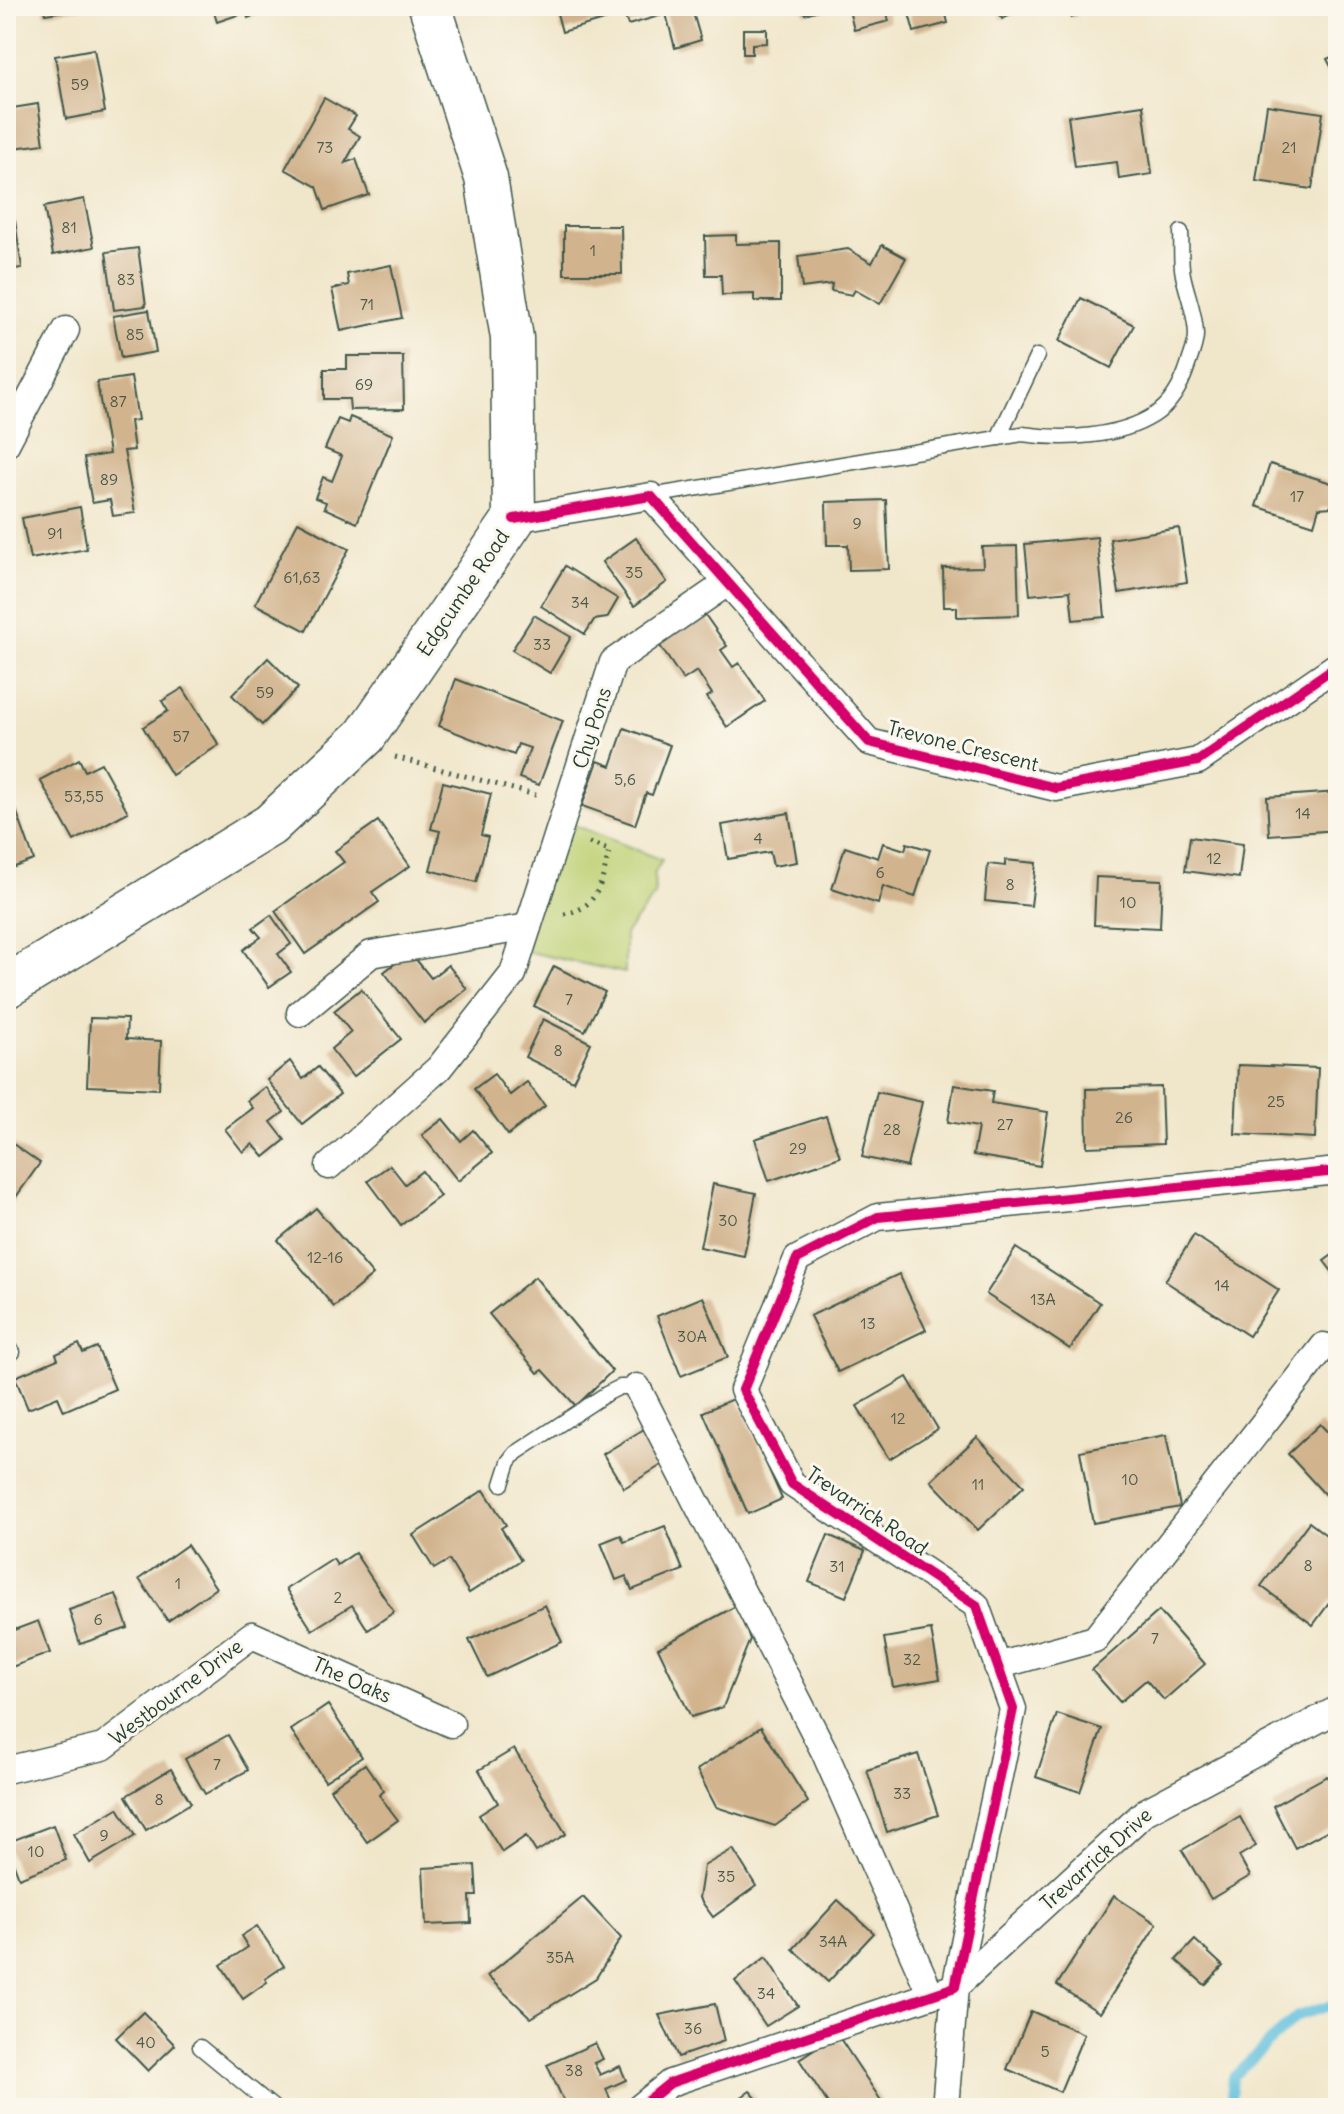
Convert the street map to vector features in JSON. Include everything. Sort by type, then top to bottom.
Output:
[{"type":"main road","name":"Edgcumbe Road","points":[[6,987],[270,825],[365,736],[514,519],[512,338],[489,193],[430,6]]},
{"type":"street","points":[[6,444],[66,330]]},
{"type":"street","points":[[514,519],[651,496]]},
{"type":"street","name":"Trevone Crescent","points":[[651,496],[869,742],[1056,788],[1198,761],[1338,665]]},
{"type":"street","name":"Chy Pons","points":[[329,1166],[439,1068],[513,974],[613,662],[727,583]]},
{"type":"street","points":[[300,1013],[371,954],[530,920]]},
{"type":"street","name":"Trevarrick Road","points":[[945,2108],[943,1991],[1013,1709],[976,1605],[792,1484],[743,1390],[797,1259],[878,1217],[1338,1171]]},
{"type":"street","points":[[997,1666],[1095,1639],[1324,1346]]},
{"type":"street","points":[[637,1387],[943,1991],[670,2083],[639,2108]]},
{"type":"street","name":"The Oaks","points":[[252,1635],[451,1724]]},
{"type":"street","name":"Westbourne Drive","points":[[6,1770],[103,1747],[252,1635]]},
{"type":"street","name":"Trevarrick Drive","points":[[943,1991],[1145,1812],[1338,1709]]},
{"type":"lane","points":[[651,496],[1022,434],[1051,438],[1122,428],[1154,415],[1174,397],[1197,337],[1192,305],[1182,273],[1181,232]]},
{"type":"lane","points":[[998,438],[1037,356]]},
{"type":"lane","points":[[502,1484],[509,1462],[516,1453],[606,1394],[620,1387],[637,1387]]},
{"type":"lane","points":[[200,2047],[274,2108]]},
{"type":"path","points":[[387,755],[567,804]]},
{"type":"path","points":[[530,920],[574,912],[587,906],[596,896],[604,873],[609,850],[559,832]]},
{"type":"green space","points":[[562,820],[662,860],[654,874],[655,895],[625,934],[625,973],[520,950]]},
{"type":"building","points":[[43,6],[83,6],[83,8],[45,14]]},
{"type":"building","points":[[212,6],[268,6],[269,10],[248,18],[246,12],[217,22]]},
{"type":"building","points":[[555,6],[691,6],[701,40],[675,48],[666,14],[628,25],[624,14],[562,32]]},
{"type":"building","points":[[802,6],[829,6],[829,7],[805,14]]},
{"type":"building","points":[[848,6],[885,6],[889,21],[854,30]]},
{"type":"building","points":[[907,6],[944,6],[948,23],[914,32]]},
{"type":"building","points":[[996,6],[1031,6],[1002,19]]},
{"type":"building","points":[[1065,6],[1097,6],[1071,18]]},
{"type":"building","points":[[743,29],[767,29],[767,43],[752,44],[752,54],[743,54]]},
{"type":"building","points":[[94,49],[105,112],[66,119],[55,56]]},
{"type":"building","points":[[1338,54],[1338,80],[1327,59]]},
{"type":"building","points":[[324,98],[356,116],[348,129],[360,136],[345,163],[356,159],[369,195],[325,210],[317,187],[285,169]]},
{"type":"building","points":[[38,104],[44,144],[6,149],[6,109]]},
{"type":"building","points":[[1143,105],[1152,174],[1119,179],[1117,162],[1075,167],[1068,116]]},
{"type":"building","points":[[1267,105],[1323,113],[1312,189],[1256,181]]},
{"type":"building","points":[[84,199],[94,247],[53,255],[44,207]]},
{"type":"building","points":[[15,221],[22,268],[6,270],[6,222]]},
{"type":"building","points":[[564,226],[621,226],[622,274],[564,274]]},
{"type":"building","points":[[736,235],[736,244],[781,243],[781,301],[754,301],[754,294],[722,295],[721,275],[706,275],[705,236]]},
{"type":"building","points":[[882,245],[906,258],[880,304],[855,290],[852,295],[831,291],[832,284],[802,288],[798,256],[848,249],[872,263]]},
{"type":"building","points":[[138,248],[146,306],[114,310],[106,252]]},
{"type":"building","points":[[391,265],[402,318],[341,331],[332,289],[349,285],[347,274]]},
{"type":"building","points":[[1081,298],[1134,325],[1111,368],[1059,341]]},
{"type":"building","points":[[149,310],[156,352],[121,358],[113,316]]},
{"type":"building","points":[[347,356],[403,356],[404,409],[350,410],[349,399],[324,399],[324,369],[347,369]]},
{"type":"building","points":[[131,377],[138,420],[130,421],[134,450],[124,451],[135,513],[113,516],[110,500],[92,503],[84,458],[109,454],[97,382]]},
{"type":"building","points":[[350,417],[393,435],[357,523],[324,508],[326,502],[315,498],[323,477],[332,481],[342,456],[325,449],[338,419],[348,423]]},
{"type":"building","points":[[1270,464],[1338,485],[1331,507],[1319,508],[1314,525],[1256,506]]},
{"type":"building","points":[[886,500],[889,569],[849,570],[848,545],[827,545],[826,502]]},
{"type":"building","points":[[80,507],[87,549],[30,559],[22,518]]},
{"type":"building","points":[[298,522],[349,549],[306,631],[255,604]]},
{"type":"building","points":[[1179,528],[1187,582],[1119,593],[1110,539]]},
{"type":"building","points":[[1097,537],[1105,617],[1073,620],[1070,591],[1030,595],[1025,544]]},
{"type":"building","points":[[636,538],[667,582],[634,606],[602,562]]},
{"type":"building","points":[[1017,546],[1019,615],[957,617],[957,607],[944,607],[943,568],[983,567],[982,547]]},
{"type":"building","points":[[565,566],[618,599],[607,618],[594,620],[585,634],[541,606]]},
{"type":"building","points":[[701,609],[727,646],[721,650],[733,667],[739,663],[765,701],[727,727],[707,697],[712,694],[697,671],[683,680],[656,640]]},
{"type":"building","points":[[534,615],[571,637],[550,673],[512,650]]},
{"type":"building","points":[[268,658],[298,688],[262,725],[232,695]]},
{"type":"building","points":[[456,679],[563,721],[539,785],[519,778],[530,748],[518,744],[514,755],[439,726]]},
{"type":"building","points":[[183,688],[219,745],[172,775],[143,727],[168,711],[162,701]]},
{"type":"building","points":[[624,728],[670,745],[652,795],[646,793],[635,825],[582,806],[598,761],[611,766]]},
{"type":"building","points":[[79,759],[85,771],[101,763],[128,812],[74,841],[40,780]]},
{"type":"building","points":[[443,782],[491,794],[481,835],[488,837],[476,882],[430,870],[440,831],[431,829]]},
{"type":"building","points":[[1338,792],[1338,830],[1269,835],[1267,797]]},
{"type":"building","points":[[16,810],[34,860],[6,870],[6,814]]},
{"type":"building","points":[[789,813],[797,862],[773,866],[770,852],[728,859],[722,825]]},
{"type":"building","points":[[378,821],[410,866],[372,892],[379,902],[305,954],[275,911],[344,862],[335,851]]},
{"type":"building","points":[[1190,837],[1243,844],[1239,878],[1185,871]]},
{"type":"building","points":[[883,843],[905,850],[907,843],[930,850],[915,897],[883,886],[878,904],[832,889],[845,847],[878,858]]},
{"type":"building","points":[[1005,860],[1036,863],[1031,906],[985,901],[988,864],[1005,866]]},
{"type":"building","points":[[1096,877],[1162,880],[1160,928],[1094,925]]},
{"type":"building","points":[[271,915],[291,944],[278,954],[291,972],[269,987],[243,950],[261,937],[253,928]]},
{"type":"building","points":[[410,952],[431,978],[448,965],[467,989],[424,1023],[384,972]]},
{"type":"building","points":[[554,966],[605,992],[585,1031],[534,1006]]},
{"type":"building","points":[[361,989],[401,1039],[353,1077],[331,1049],[351,1032],[334,1011]]},
{"type":"building","points":[[90,1018],[127,1019],[126,1039],[161,1041],[159,1089],[87,1086]]},
{"type":"building","points":[[543,1019],[591,1043],[573,1081],[525,1057]]},
{"type":"building","points":[[290,1061],[303,1079],[318,1067],[340,1094],[302,1124],[267,1080]]},
{"type":"building","points":[[1238,1065],[1318,1068],[1315,1138],[1235,1134]]},
{"type":"building","points":[[494,1074],[510,1095],[527,1082],[545,1106],[508,1135],[474,1089]]},
{"type":"building","points":[[954,1085],[993,1091],[991,1103],[1048,1112],[1040,1166],[973,1155],[978,1127],[948,1122]]},
{"type":"building","points":[[265,1087],[284,1112],[271,1122],[285,1140],[264,1157],[253,1144],[243,1152],[225,1129],[253,1108],[247,1101]]},
{"type":"building","points":[[1161,1087],[1163,1144],[1087,1147],[1086,1089]]},
{"type":"building","points":[[877,1092],[922,1102],[907,1167],[862,1157]]},
{"type":"building","points":[[826,1116],[840,1157],[769,1181],[755,1139]]},
{"type":"building","points":[[443,1119],[461,1141],[473,1130],[492,1153],[458,1181],[422,1135]]},
{"type":"building","points":[[6,1139],[40,1163],[6,1211]]},
{"type":"building","points":[[390,1165],[405,1184],[422,1171],[440,1196],[401,1225],[368,1181]]},
{"type":"building","points":[[713,1184],[756,1193],[744,1256],[700,1247]]},
{"type":"building","points":[[316,1208],[373,1275],[334,1307],[278,1240]]},
{"type":"building","points":[[1194,1235],[1279,1290],[1249,1336],[1165,1281]]},
{"type":"building","points":[[1016,1248],[1100,1303],[1070,1349],[986,1294]]},
{"type":"building","points":[[1338,1251],[1338,1279],[1324,1261]]},
{"type":"building","points":[[899,1274],[926,1330],[838,1372],[810,1316]]},
{"type":"building","points":[[535,1277],[612,1371],[576,1406],[543,1370],[538,1373],[489,1314]]},
{"type":"building","points":[[703,1297],[728,1357],[681,1376],[657,1316]]},
{"type":"building","points":[[79,1344],[83,1353],[97,1347],[115,1389],[64,1411],[58,1397],[28,1409],[15,1377],[58,1359],[56,1354]]},
{"type":"building","points":[[907,1377],[938,1429],[889,1459],[857,1406]]},
{"type":"building","points":[[737,1397],[782,1499],[748,1514],[703,1412]]},
{"type":"building","points":[[1320,1424],[1338,1443],[1338,1487],[1327,1497],[1288,1454]]},
{"type":"building","points":[[644,1429],[665,1463],[624,1488],[603,1454]]},
{"type":"building","points":[[1166,1435],[1180,1507],[1093,1523],[1080,1451]]},
{"type":"building","points":[[977,1437],[1024,1486],[978,1530],[931,1481]]},
{"type":"building","points":[[484,1490],[506,1525],[501,1528],[521,1560],[469,1593],[449,1560],[434,1569],[413,1535]]},
{"type":"building","points":[[1309,1522],[1338,1544],[1338,1591],[1313,1625],[1261,1586]]},
{"type":"building","points":[[665,1526],[683,1570],[632,1590],[626,1576],[616,1580],[601,1543],[621,1535],[624,1542]]},
{"type":"building","points":[[828,1535],[865,1551],[846,1597],[809,1582]]},
{"type":"building","points":[[187,1545],[216,1588],[168,1621],[139,1579]]},
{"type":"building","points":[[355,1553],[394,1612],[368,1630],[352,1605],[312,1630],[286,1589],[333,1559],[337,1565]]},
{"type":"building","points":[[116,1594],[128,1628],[80,1644],[69,1610]]},
{"type":"building","points":[[545,1605],[562,1642],[487,1677],[469,1640]]},
{"type":"building","points":[[736,1606],[750,1639],[723,1707],[691,1717],[658,1648]]},
{"type":"building","points":[[1159,1611],[1205,1664],[1164,1700],[1146,1680],[1120,1702],[1092,1670]]},
{"type":"building","points":[[38,1621],[50,1653],[6,1669],[6,1633]]},
{"type":"building","points":[[931,1630],[940,1679],[893,1687],[884,1638]]},
{"type":"building","points":[[328,1705],[362,1757],[325,1781],[291,1730]]},
{"type":"building","points":[[1057,1714],[1102,1729],[1080,1792],[1036,1777]]},
{"type":"building","points":[[761,1727],[808,1802],[775,1826],[716,1807],[697,1770]]},
{"type":"building","points":[[228,1735],[248,1770],[205,1794],[185,1759]]},
{"type":"building","points":[[514,1749],[566,1834],[536,1852],[526,1836],[502,1852],[479,1815],[498,1803],[479,1770]]},
{"type":"building","points":[[918,1754],[938,1815],[887,1832],[867,1770]]},
{"type":"building","points":[[365,1764],[384,1791],[379,1795],[398,1820],[367,1842],[330,1789]]},
{"type":"building","points":[[171,1769],[191,1803],[146,1830],[126,1796]]},
{"type":"building","points":[[1327,1776],[1338,1796],[1338,1825],[1295,1848],[1273,1806]]},
{"type":"building","points":[[118,1808],[135,1836],[90,1863],[74,1834]]},
{"type":"building","points":[[1240,1817],[1256,1846],[1239,1856],[1250,1876],[1211,1899],[1182,1850]]},
{"type":"building","points":[[53,1825],[66,1860],[19,1878],[6,1843]]},
{"type":"building","points":[[733,1849],[756,1886],[713,1917],[699,1898],[704,1866]]},
{"type":"building","points":[[475,1865],[477,1896],[470,1896],[471,1923],[426,1925],[423,1868]]},
{"type":"building","points":[[1114,1896],[1157,1924],[1100,2013],[1057,1985]]},
{"type":"building","points":[[583,1897],[621,1938],[596,1978],[531,2018],[487,1976]]},
{"type":"building","points":[[838,1900],[874,1933],[828,1982],[793,1949]]},
{"type":"building","points":[[257,1926],[284,1966],[243,1999],[221,1965],[248,1947],[241,1936]]},
{"type":"building","points":[[1195,1940],[1223,1966],[1205,1985],[1176,1960]]},
{"type":"building","points":[[766,1957],[798,2006],[766,2026],[735,1981]]},
{"type":"building","points":[[715,2004],[724,2041],[678,2057],[659,2015]]},
{"type":"building","points":[[1031,2011],[1084,2034],[1060,2092],[1007,2069]]},
{"type":"building","points":[[143,2012],[175,2045],[148,2071],[116,2038]]},
{"type":"building","points":[[837,2034],[886,2108],[831,2108],[799,2059]]},
{"type":"building","points":[[595,2043],[603,2059],[594,2063],[600,2075],[620,2066],[626,2080],[606,2089],[612,2103],[602,2108],[567,2108],[547,2065]]},
{"type":"building","points":[[750,2091],[765,2108],[726,2108]]},
{"type":"waterway","points":[[1230,2108],[1233,2077],[1297,2016],[1338,2003]]},
{"type":"cycle path","points":[[514,519],[651,496],[869,742],[1056,788],[1198,761],[1338,665]]},
{"type":"cycle path","points":[[639,2108],[670,2083],[955,1987],[1013,1709],[976,1605],[792,1484],[743,1390],[797,1259],[878,1217],[1338,1171]]}]
